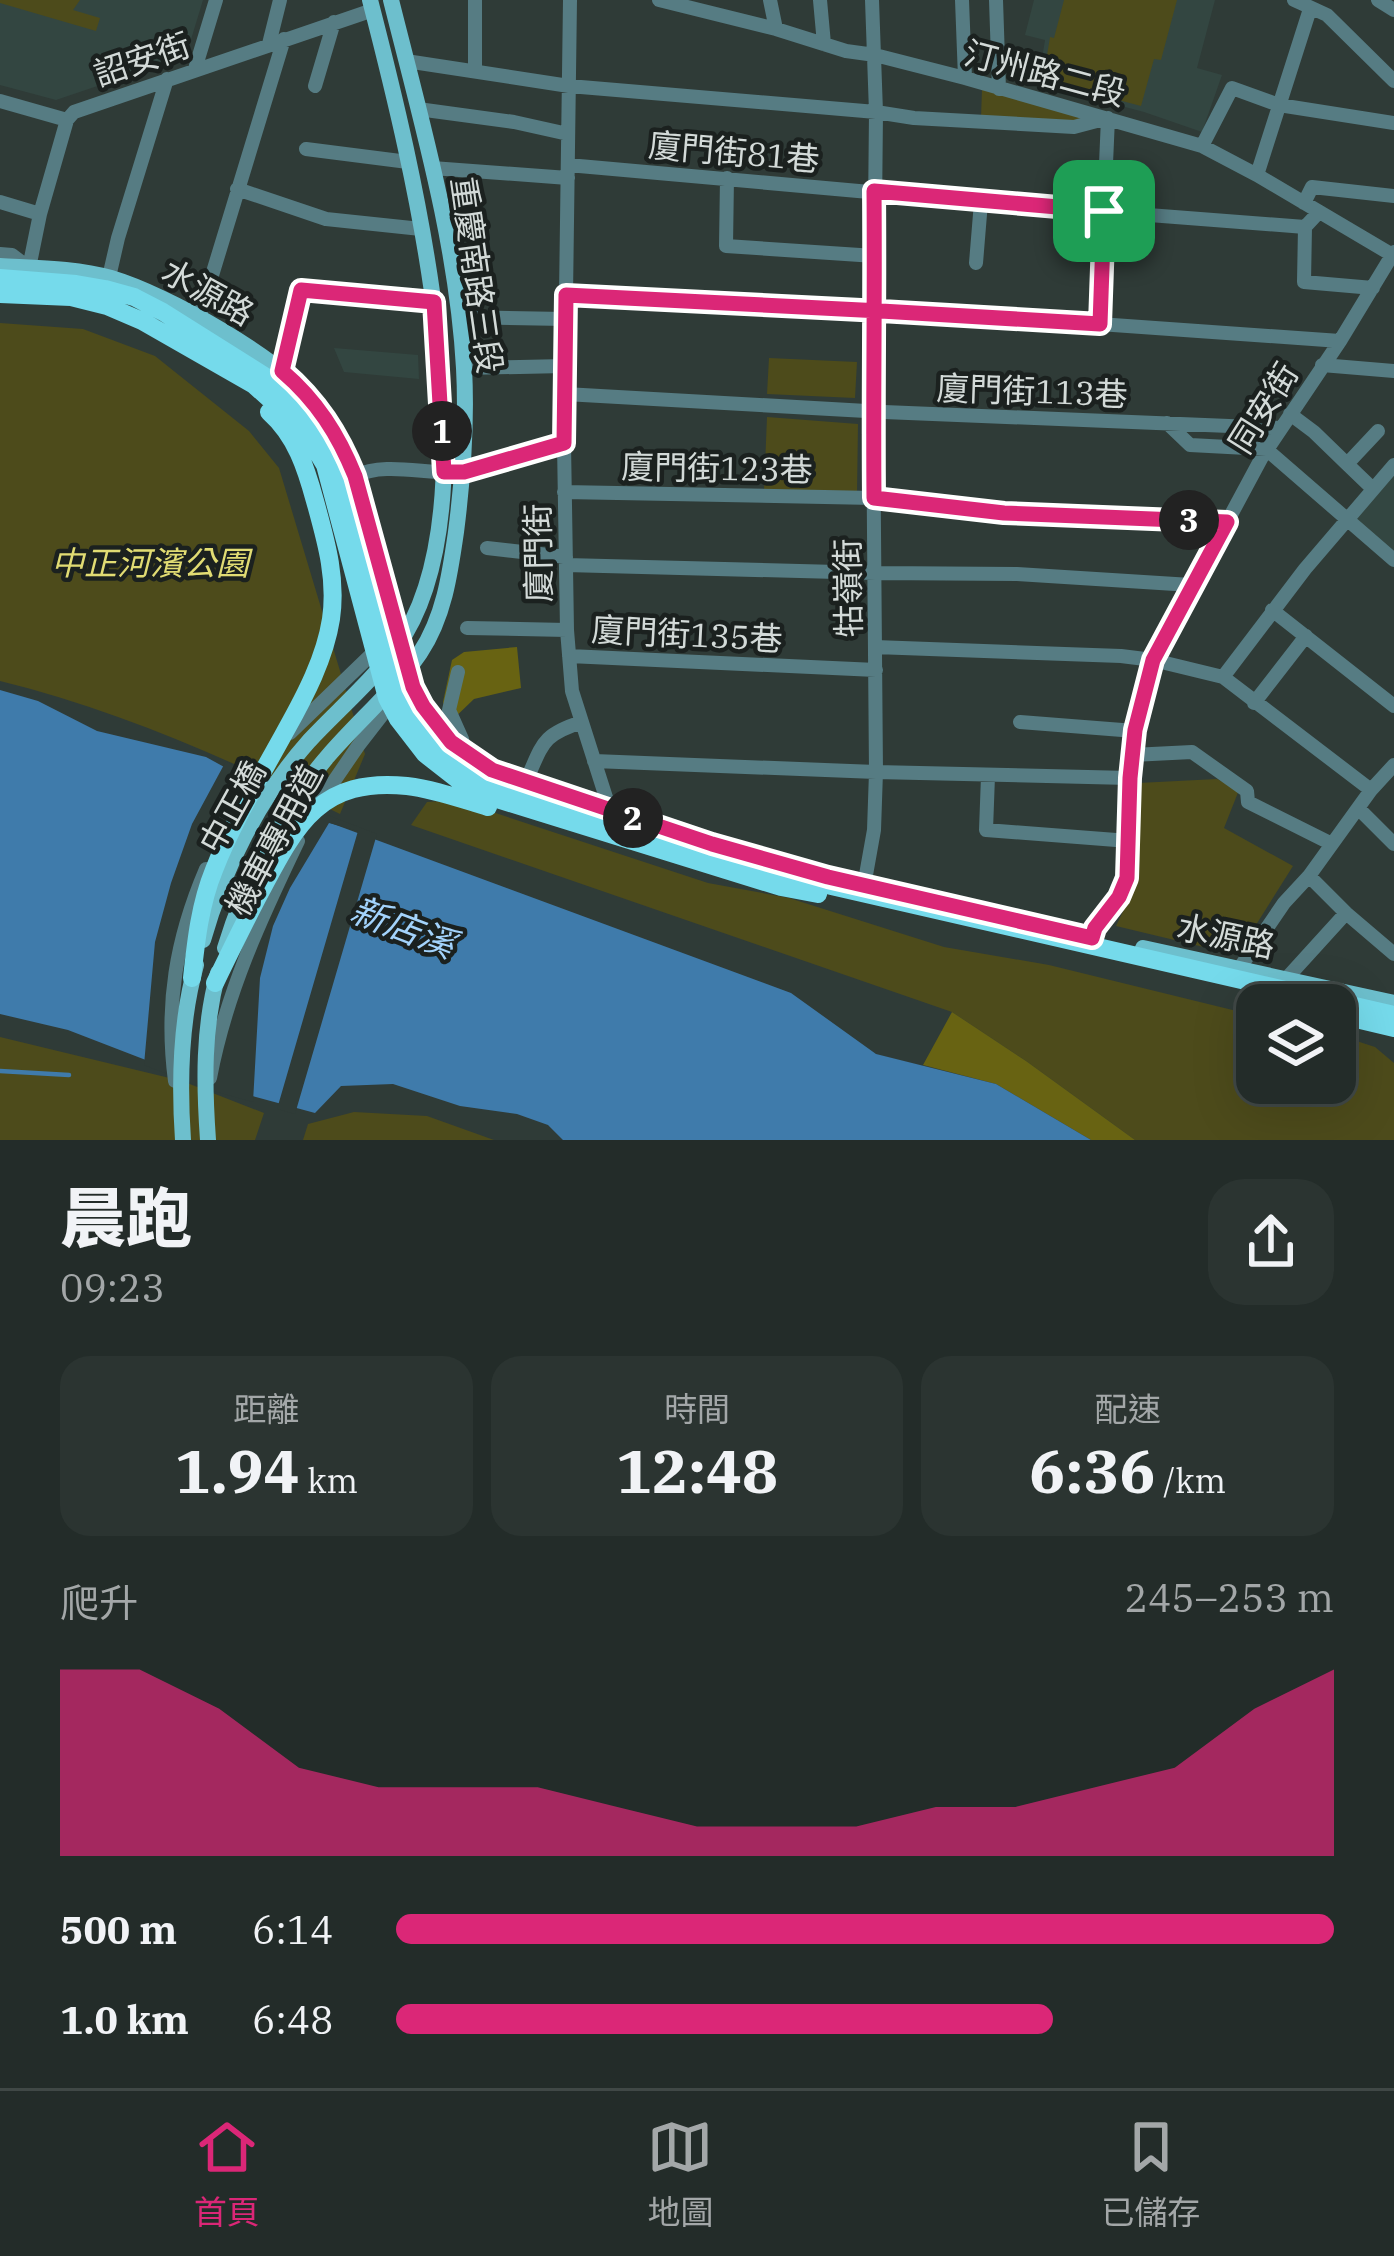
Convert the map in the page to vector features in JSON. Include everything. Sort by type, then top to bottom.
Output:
[{"type":"highway","points":[[0,278],[76,284],[134,297],[282,387],[319,427],[332,452],[407,703],[452,756],[488,781],[781,887],[1236,991]]},
{"type":"highway","points":[[0,294],[71,297],[107,306],[254,385],[304,430],[325,465],[372,591]]},
{"type":"highway","points":[[170,337],[256,400],[292,439],[311,485],[333,584],[331,622],[319,662],[214,869],[196,936],[192,978]]},
{"type":"highway","points":[[488,781],[827,886],[1394,1015]]},
{"type":"highway","points":[[215,983],[296,828],[322,803],[353,790],[392,785],[428,789],[741,884],[781,887]]},
{"type":"highway","points":[[1356,1019],[1394,1028]]},
{"type":"main road","name":"重慶南路三段","points":[[393,0],[432,168],[459,317],[464,472],[452,562]]},
{"type":"main road","name":"重慶南路三段","points":[[371,5],[408,162],[434,302],[444,472],[436,547]]},
{"type":"main road","name":"水源路","points":[[0,266],[85,272],[156,295],[282,371],[301,388],[325,416],[355,476],[372,591],[413,687],[437,726],[488,781],[526,781],[712,844],[864,886],[1394,1003]]},
{"type":"main road","name":"中正橋","points":[[183,1140],[181,1063],[192,978],[233,862],[278,780],[396,649],[436,547]]},
{"type":"main road","name":"中正橋","points":[[208,1140],[207,1027],[226,943],[252,878],[316,770],[405,673],[433,634],[452,562]]},
{"type":"street","points":[[195,70],[216,0]]},
{"type":"street","points":[[199,318],[276,41],[280,0]]},
{"type":"street","points":[[475,71],[476,0]]},
{"type":"street","name":"廈門街","points":[[570,0],[564,443],[568,656],[572,691],[610,810]]},
{"type":"street","name":"汀州路二段","points":[[660,0],[965,78],[1202,146],[1393,254]]},
{"type":"street","points":[[728,0],[728,17]]},
{"type":"street","points":[[770,0],[776,29]]},
{"type":"street","points":[[820,0],[824,44]]},
{"type":"street","name":"牯嶺街","points":[[864,886],[874,830],[876,772],[872,0]]},
{"type":"street","points":[[962,0],[965,78]]},
{"type":"street","points":[[996,0],[999,89]]},
{"type":"street","points":[[1294,0],[1327,15],[1394,81]]},
{"type":"street","points":[[1378,0],[1394,10]]},
{"type":"street","name":"詔安街","points":[[0,101],[68,120],[74,112],[371,5]]},
{"type":"street","points":[[1257,175],[1310,9]]},
{"type":"street","points":[[315,86],[334,22]]},
{"type":"street","points":[[406,61],[568,86],[914,118],[1074,127],[1108,118],[1100,324]]},
{"type":"street","points":[[109,277],[167,79]]},
{"type":"street","points":[[1202,146],[1232,88],[1279,105],[1394,123]]},
{"type":"street","points":[[418,109],[568,134]]},
{"type":"street","points":[[0,254],[12,255],[29,268],[68,120]]},
{"type":"street","points":[[307,149],[408,162]]},
{"type":"street","name":"廈門街81巷","points":[[432,168],[727,178],[1305,227]]},
{"type":"street","points":[[727,178],[725,247],[875,256]]},
{"type":"street","points":[[1304,203],[1312,187],[1394,196]]},
{"type":"street","points":[[237,190],[326,219],[422,229]]},
{"type":"street","points":[[0,202],[40,214]]},
{"type":"street","points":[[976,263],[981,202]]},
{"type":"street","points":[[1319,212],[1305,227],[1304,282],[1373,288]]},
{"type":"street","name":"同安街","points":[[1092,938],[1127,878],[1132,755],[1153,660],[1267,449],[1393,254]]},
{"type":"street","points":[[282,371],[301,290],[434,302]]},
{"type":"street","points":[[566,295],[1340,341]]},
{"type":"street","points":[[459,317],[566,319]]},
{"type":"street","points":[[1322,365],[1394,371]]},
{"type":"street","points":[[464,368],[565,366]]},
{"type":"street","name":"廈門街113巷","points":[[565,394],[1280,428]]},
{"type":"street","points":[[1289,414],[1373,489]]},
{"type":"street","points":[[1167,423],[1183,440],[1198,447],[1267,449],[1394,560]]},
{"type":"street","points":[[1347,464],[1378,431]]},
{"type":"street","points":[[355,476],[388,470],[464,472],[564,443]]},
{"type":"street","points":[[1223,677],[1272,610],[1394,465]]},
{"type":"street","name":"廈門街123巷","points":[[564,492],[874,498],[1004,513],[1227,522]]},
{"type":"street","points":[[487,548],[566,561],[1017,574],[1191,585]]},
{"type":"street","name":"機車專用道","points":[[181,1112],[171,1042],[172,981],[185,922],[212,854],[261,769],[313,709],[384,642],[420,596]]},
{"type":"street","points":[[1272,610],[1394,706]]},
{"type":"street","points":[[467,628],[567,630]]},
{"type":"street","name":"機車專用道","points":[[206,1114],[225,1013],[259,922],[315,808],[412,675],[433,634]]},
{"type":"street","points":[[1255,703],[1306,636]]},
{"type":"street","points":[[875,647],[1153,660],[1223,677],[1371,790]]},
{"type":"street","name":"廈門街135巷","points":[[568,656],[876,670]]},
{"type":"street","points":[[458,672],[449,710],[465,753]]},
{"type":"street","points":[[526,781],[544,742],[555,730],[582,722]]},
{"type":"street","points":[[1019,722],[1135,730]]},
{"type":"street","points":[[1132,755],[1192,752],[1247,791],[1248,802],[1332,844]]},
{"type":"street","points":[[594,760],[1130,778]]},
{"type":"street","points":[[1239,969],[1284,903],[1394,765]]},
{"type":"street","points":[[988,776],[986,830],[1130,841]]},
{"type":"street","points":[[1358,808],[1394,844]]},
{"type":"street","points":[[1309,876],[1394,954]]},
{"type":"street","points":[[1286,979],[1346,913]]},
{"type":"shaded area","points":[[0,0],[203,0],[186,56],[56,100],[0,85]]},
{"type":"shaded area","points":[[1034,0],[1215,0],[1197,68],[1222,75],[1202,132],[1038,84],[1045,40],[1025,35]]},
{"type":"shaded area","points":[[334,348],[418,355],[419,379],[344,372]]},
{"type":"shaded area","points":[[1394,473],[1394,554],[1354,517]]},
{"type":"shaded area","points":[[517,647],[521,688],[474,699],[448,724],[443,702],[452,660],[464,652]]},
{"type":"shaded area","points":[[952,1012],[1135,1140],[1091,1140],[996,1084],[923,1065]]},
{"type":"green space","points":[[0,0],[80,0],[73,10],[100,18],[96,31]]},
{"type":"green space","points":[[1064,0],[1177,0],[1161,60],[1154,59],[1141,106],[1043,80],[1050,37],[1054,38]]},
{"type":"green space","points":[[982,89],[1090,117],[1073,123],[981,118]]},
{"type":"green space","name":"中正河濱公園","points":[[0,323],[83,329],[155,356],[249,431],[279,468],[365,754],[340,814],[173,738],[88,706],[0,681]]},
{"type":"green space","points":[[769,358],[857,362],[855,398],[767,394]]},
{"type":"green space","points":[[767,417],[858,424],[857,493],[764,491]]},
{"type":"green space","points":[[1217,779],[1239,790],[1224,828],[1293,866],[1237,955],[1116,926],[1134,889],[1138,783]]},
{"type":"green space","points":[[456,800],[708,883],[789,898],[944,947],[1049,965],[1236,1011],[1236,1104],[1356,1104],[1356,1041],[1375,1047],[1394,1063],[1394,1140],[1135,1140],[952,1012],[411,825],[427,802]]},
{"type":"green space","points":[[0,1037],[182,1081],[264,1113],[255,1140],[0,1140]]},
{"type":"green space","points":[[354,1112],[427,1116],[494,1140],[303,1140],[308,1124]]},
{"type":"water","name":"新店溪","points":[[0,690],[38,701],[97,731],[206,757],[317,818],[791,993],[876,1054],[996,1084],[1091,1140],[563,1140],[548,1125],[517,1114],[460,1106],[393,1084],[341,1086],[315,1113],[208,1084],[68,1030],[0,1014]]},
{"type":"pier","points":[[226,761],[320,812],[377,834],[295,1114],[277,1109],[358,831],[329,823],[273,926],[260,978],[253,1102],[144,1065],[155,942],[192,824]]},
{"type":"waterway","points":[[0,1071],[69,1075]]},
{"type":"route","points":[[1104,211],[874,191],[875,256],[873,311],[873,400],[874,498],[1004,513],[1227,522],[1153,660],[1135,730],[1127,878],[1092,938],[828,877],[712,844],[492,770],[451,742],[437,726],[404,663],[344,448],[316,404],[282,371],[301,290],[434,302],[444,472],[464,472],[564,443],[566,295],[873,311],[881,311],[1100,324],[1104,211]]}]
